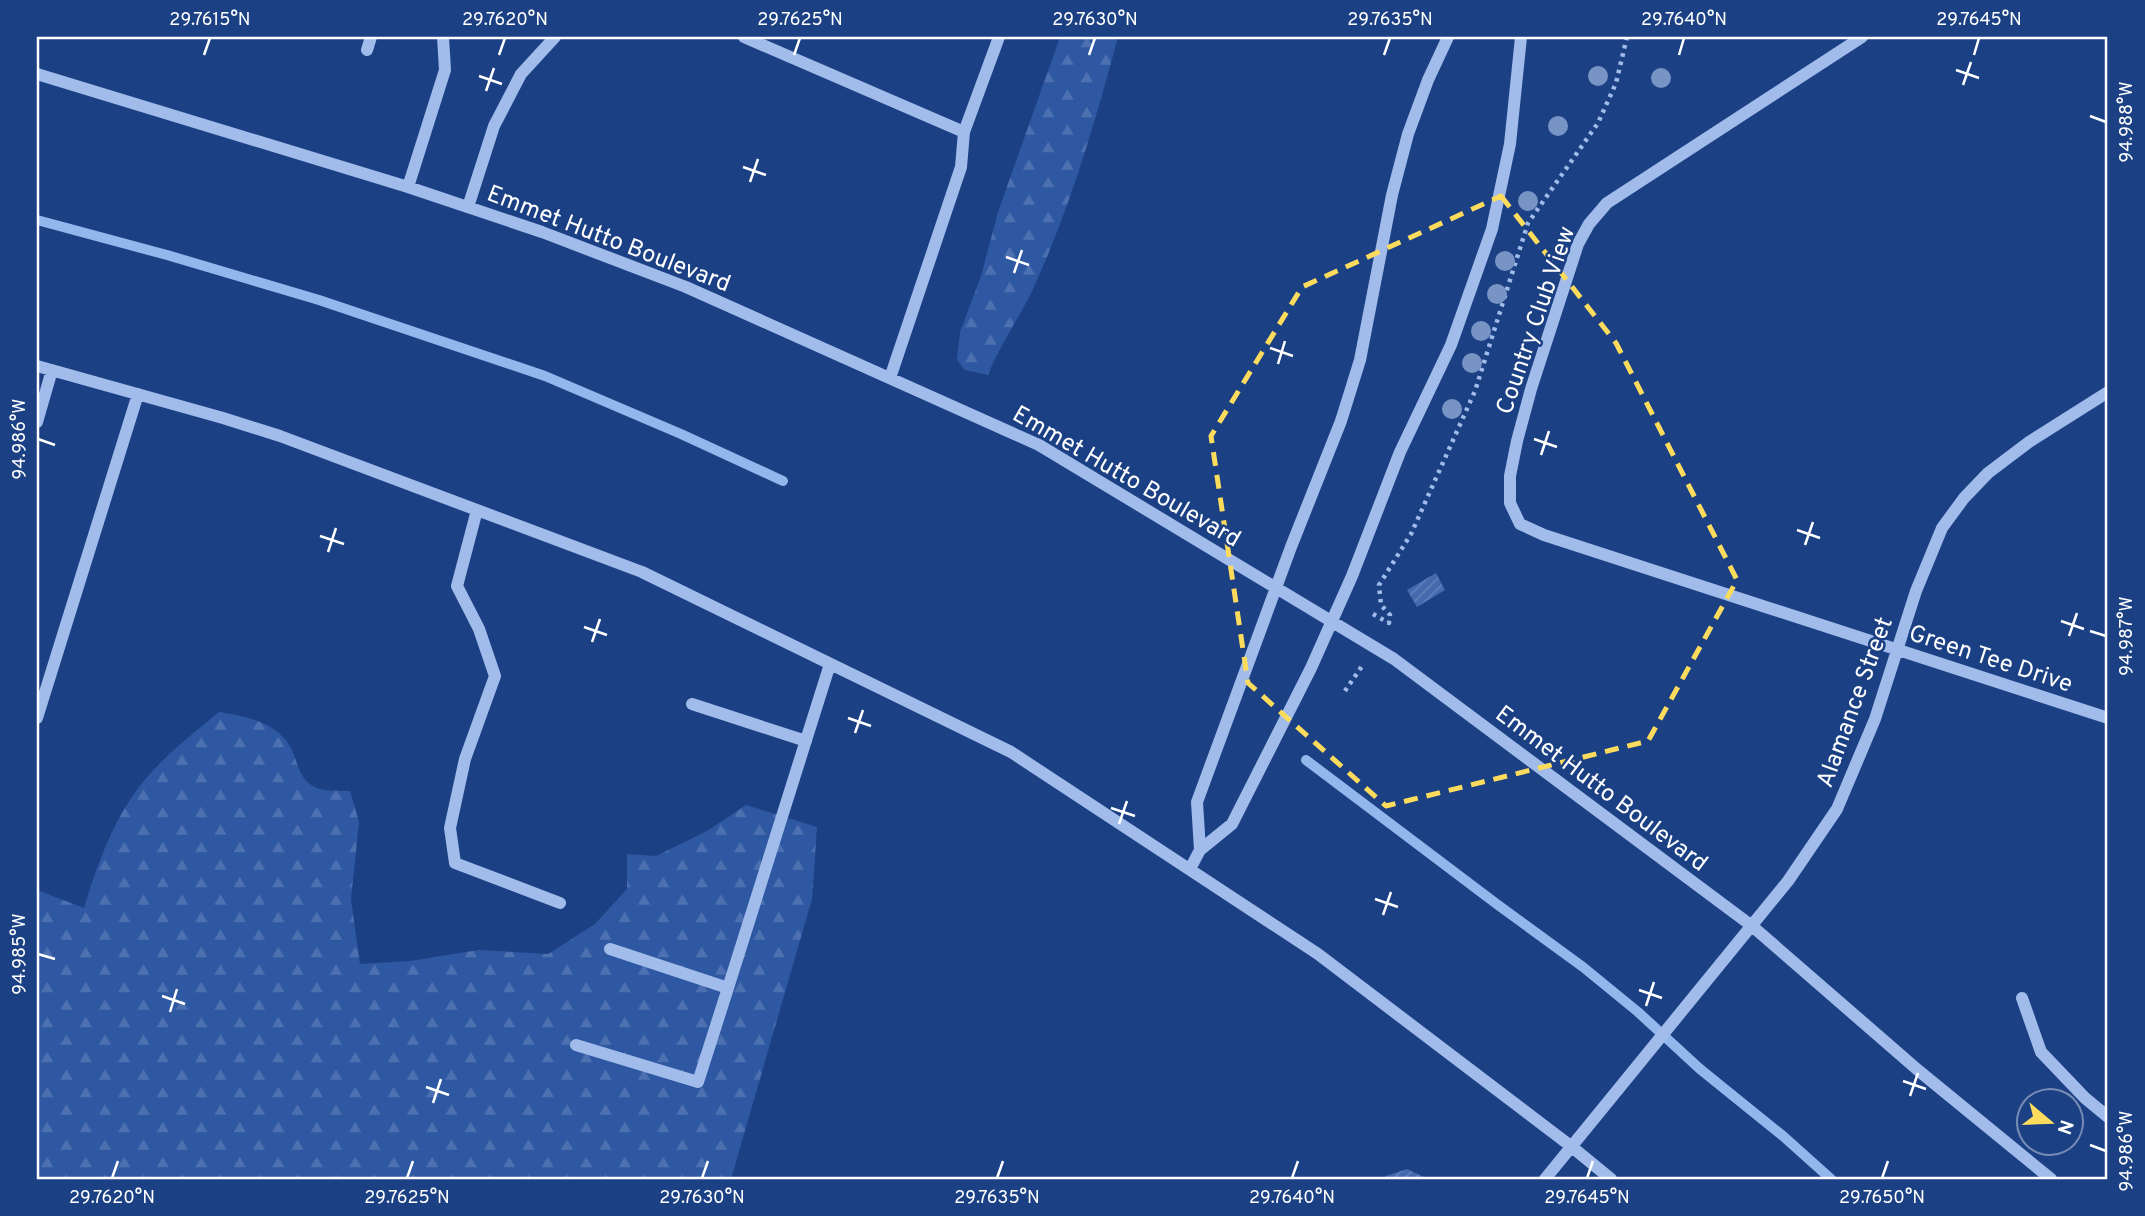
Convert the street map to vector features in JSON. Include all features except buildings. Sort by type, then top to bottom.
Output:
[{"type":"street","points":[[367,50],[371,37]]},
{"type":"street","points":[[408,187],[445,70],[443,37]]},
{"type":"street","points":[[468,207],[494,126],[522,74],[555,37]]},
{"type":"street","points":[[744,37],[964,132]]},
{"type":"street","points":[[890,378],[961,167],[964,132],[999,37]]},
{"type":"street","points":[[1200,850],[1197,802],[1341,421],[1360,360],[1392,195],[1408,134],[1448,37]]},
{"type":"street","points":[[1190,869],[1200,850],[1232,824],[1332,621],[1399,452],[1451,345],[1492,229],[1510,144],[1521,37]]},
{"type":"street","name":"Country Club View","points":[[1661,573],[1544,535],[1520,524],[1510,503],[1510,476],[1517,441],[1578,244],[1589,224],[1607,203],[1862,37]]},
{"type":"street","name":"Emmet Hutto Boulevard","points":[[37,74],[408,187],[542,232],[686,287],[1039,445],[1394,659],[1752,926],[2051,1179]]},
{"type":"street","points":[[37,366],[280,436],[642,572],[1011,752],[1318,954],[1573,1147],[1611,1179]]},
{"type":"street","points":[[37,422],[52,370]]},
{"type":"street","name":"Alamance Street","points":[[1545,1179],[1788,881],[1837,809],[1867,740],[1916,591],[1942,528],[1964,498],[1988,473],[2029,442],[2108,392]]},
{"type":"street","points":[[37,718],[138,394]]},
{"type":"street","points":[[477,510],[457,586],[479,629],[495,676],[465,759],[450,828],[455,863],[560,903]]},
{"type":"street","name":"Green Tee Drive","points":[[1661,573],[2108,718]]},
{"type":"street","points":[[576,1045],[698,1082],[830,664]]},
{"type":"street","points":[[692,704],[806,741]]},
{"type":"street","points":[[610,949],[728,988]]},
{"type":"street","points":[[2022,998],[2041,1052],[2085,1098],[2108,1117]]},
{"type":"path","points":[[1373,614],[1389,623],[1390,615],[1381,605],[1379,585],[1411,534],[1470,403],[1528,223],[1598,123],[1616,83],[1627,37]]},
{"type":"path","points":[[1345,691],[1365,662]]},
{"type":"highlighted area","points":[[1501,196],[1616,343],[1737,580],[1648,741],[1386,806],[1248,683],[1211,436],[1302,287]]},
{"type":"green space","points":[[1060,37],[1118,37],[1092,129],[1050,251],[988,375],[965,370],[957,360],[960,332],[981,276],[998,212]]},
{"type":"green space","points":[[219,712],[250,718],[278,732],[291,748],[300,771],[311,785],[324,790],[350,791],[359,822],[351,899],[360,964],[410,961],[479,950],[548,954],[595,924],[627,889],[627,854],[656,856],[707,831],[746,805],[817,827],[812,899],[731,1179],[37,1179],[37,890],[84,908],[99,864],[125,807],[163,761]]},
{"type":"waterway","points":[[37,220],[319,300],[545,376],[783,481]]},
{"type":"waterway","points":[[1306,760],[1583,967],[1831,1179]]}]
